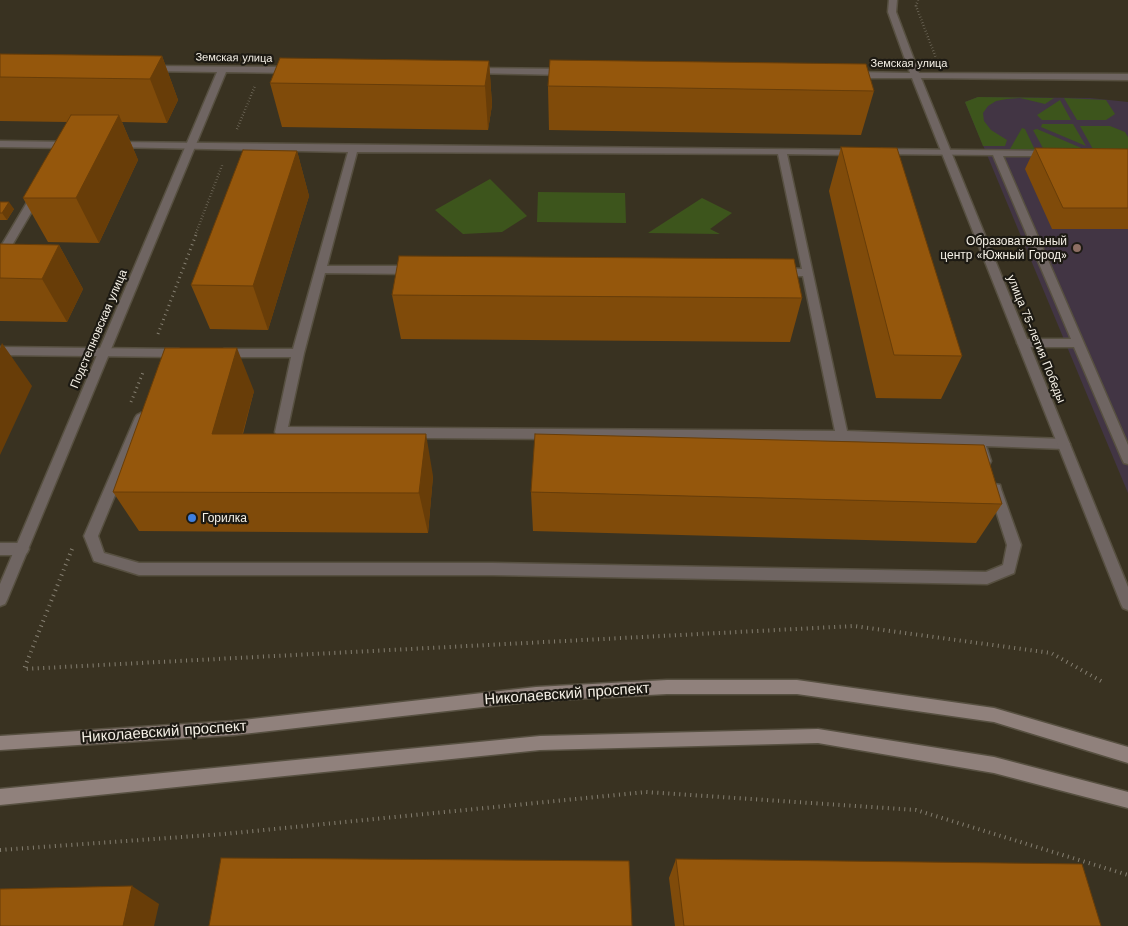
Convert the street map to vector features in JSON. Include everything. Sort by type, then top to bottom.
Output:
[{"type":"main road","name":"Николаевский проспект","points":[[0,743],[234,728],[536,694],[667,688],[797,688],[994,715],[1128,755]]},
{"type":"main road","points":[[0,797],[540,743],[818,736],[994,765],[1128,800]]},
{"type":"street","name":"улица 75-летия Победы","points":[[893,0],[892,12],[915,75],[1064,444],[1123,579],[1128,604]]},
{"type":"street","name":"Земская улица","points":[[143,69],[302,70]]},
{"type":"street","name":"Подстепновская улица","points":[[0,600],[223,69]]},
{"type":"street","points":[[460,71],[578,72]]},
{"type":"street","name":"Земская улица","points":[[844,74],[1128,77]]},
{"type":"street","points":[[0,144],[64,149],[84,145]]},
{"type":"street","points":[[103,145],[353,149],[1053,154]]},
{"type":"street","points":[[353,149],[298,353],[281,432],[842,436],[1064,444]]},
{"type":"street","points":[[782,151],[842,436]]},
{"type":"street","points":[[997,153],[1128,459]]},
{"type":"street","points":[[0,257],[41,188]]},
{"type":"street","points":[[320,269],[430,270]]},
{"type":"street","points":[[767,272],[807,273]]},
{"type":"street","points":[[1023,343],[1078,344]]},
{"type":"street","points":[[0,351],[151,353],[166,357],[195,353]]},
{"type":"street","points":[[214,353],[298,353]]},
{"type":"street","points":[[144,408],[91,536],[99,557],[139,569],[484,569],[987,578],[1009,569],[1014,546],[978,441]]},
{"type":"street","points":[[0,549],[22,549]]},
{"type":"path","points":[[918,0],[916,6],[943,75]]},
{"type":"path","points":[[129,407],[229,147],[255,86]]},
{"type":"path","points":[[75,543],[24,669],[854,626],[1050,653],[1101,681]]},
{"type":"path","points":[[0,850],[224,834],[646,792],[916,810],[1128,875]]},
{"type":"shaded area","name":"Образовательный центр «Южный Город»","points":[[978,97],[1090,98],[1128,102],[1128,493],[965,102]]},
{"type":"green space","points":[[978,97],[1054,98],[1045,104],[1020,98],[996,101],[988,106],[983,113],[984,121],[991,130],[1007,140],[1005,146],[983,146],[965,102]]},
{"type":"green space","points":[[1064,98],[1106,100],[1115,114],[1106,120],[1077,120]]},
{"type":"green space","points":[[1060,100],[1071,120],[1042,120],[1037,115]]},
{"type":"green space","points":[[1042,124],[1073,124],[1086,146],[1041,127]]},
{"type":"green space","points":[[1080,126],[1110,126],[1125,132],[1128,137],[1128,151],[1094,151]]},
{"type":"green space","points":[[1022,128],[1025,129],[1035,150],[1010,149]]},
{"type":"green space","points":[[1037,129],[1086,150],[1044,150],[1033,130]]},
{"type":"green space","points":[[490,179],[527,216],[502,232],[463,234],[435,210]]},
{"type":"green space","points":[[538,192],[625,193],[626,223],[537,222]]},
{"type":"green space","points":[[702,198],[732,213],[710,229],[720,234],[648,233]]},
{"type":"building","points":[[0,54],[162,56],[150,79],[0,77]]},
{"type":"building","points":[[280,58],[489,61],[485,86],[270,83]]},
{"type":"building","points":[[550,60],[866,64],[874,91],[548,86]]},
{"type":"building","points":[[71,115],[119,115],[76,198],[23,198]]},
{"type":"building","points":[[841,147],[897,148],[962,356],[894,355]]},
{"type":"building","points":[[1035,148],[1128,149],[1128,208],[1063,208]]},
{"type":"building","points":[[243,150],[297,151],[253,286],[191,285]]},
{"type":"building","points":[[0,202],[9,202],[2,213],[0,213]]},
{"type":"building","points":[[0,244],[59,245],[42,279],[0,278]]},
{"type":"building","points":[[399,256],[794,259],[802,298],[392,295]]},
{"type":"building","points":[[165,348],[237,348],[212,434],[426,434],[419,493],[113,492]]},
{"type":"building","points":[[535,434],[984,445],[1002,504],[531,492]]},
{"type":"building","points":[[221,858],[629,861],[632,926],[209,926]]},
{"type":"building","points":[[676,859],[1082,864],[1101,926],[684,926]]},
{"type":"building","points":[[132,886],[123,926],[0,926],[0,889]]},
{"type":"place","name":"Образовательный центр «Южный Город»","points":[[1077,248]]},
{"type":"place","name":"Горилка","points":[[192,518]]}]
